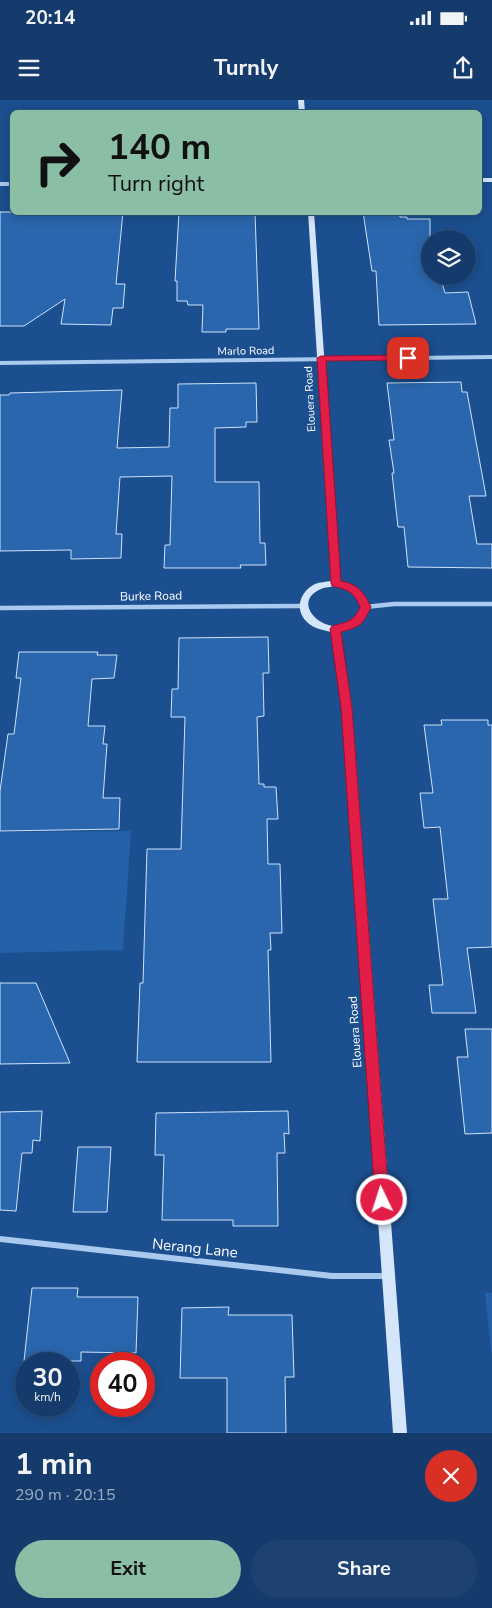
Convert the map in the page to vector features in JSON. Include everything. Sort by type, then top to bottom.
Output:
[{"type":"street","name":"Elouera Road","points":[[310,215],[336,583]]},
{"type":"street","name":"Marlo Road","points":[[0,363],[492,357]]},
{"type":"street","points":[[336,583],[345,585],[360,594],[365,607],[360,620],[353,625],[336,629],[325,628],[309,620],[302,606],[308,592],[316,587],[336,583]]},
{"type":"street","name":"Burke Road","points":[[0,608],[277,604],[302,606]]},
{"type":"street","points":[[365,607],[394,604],[492,604]]},
{"type":"street","name":"Elouera Road","points":[[336,629],[347,708],[400,1433]]},
{"type":"street","name":"Nerang Lane","points":[[0,1239],[332,1276],[388,1276]]},
{"type":"shaded area","points":[[131,831],[123,950],[0,953],[0,832]]},
{"type":"shaded area","points":[[485,1293],[492,1293],[492,1358]]},
{"type":"building","points":[[0,212],[10,212],[10,215],[123,215],[116,284],[125,284],[123,308],[113,308],[111,325],[61,324],[65,299],[24,326],[0,326]]},
{"type":"building","points":[[179,215],[255,215],[259,329],[226,329],[226,332],[202,332],[203,305],[188,305],[187,301],[177,301],[177,281],[175,281]]},
{"type":"building","points":[[363,215],[400,215],[400,217],[407,217],[407,219],[430,219],[430,230],[421,230],[421,285],[443,285],[445,293],[468,292],[476,324],[379,325],[376,271],[372,271]]},
{"type":"building","points":[[461,382],[462,392],[467,392],[486,496],[469,496],[477,544],[492,544],[492,568],[408,567],[404,527],[398,527],[392,473],[394,473],[389,440],[394,440],[387,383]]},
{"type":"building","points":[[256,383],[257,422],[246,422],[246,427],[215,428],[215,482],[259,482],[260,543],[265,543],[266,565],[240,565],[241,568],[164,568],[165,545],[170,545],[172,476],[120,477],[116,534],[122,534],[121,558],[71,559],[71,550],[0,551],[0,395],[9,395],[10,393],[122,390],[117,448],[169,447],[170,408],[178,408],[178,384]]},
{"type":"building","points":[[268,637],[269,673],[263,673],[264,716],[257,717],[259,784],[264,784],[264,787],[276,787],[278,819],[267,819],[268,864],[280,864],[282,933],[270,933],[271,950],[268,950],[271,1062],[137,1062],[140,983],[143,983],[147,849],[181,849],[185,717],[171,717],[172,689],[178,689],[179,638]]},
{"type":"building","points":[[19,652],[98,652],[97,655],[117,655],[114,678],[92,679],[88,726],[105,726],[103,744],[107,744],[103,798],[120,798],[119,829],[0,831],[0,791],[8,734],[14,734],[21,678],[16,678]]},
{"type":"building","points":[[441,720],[488,720],[488,725],[492,725],[492,947],[467,948],[476,1013],[432,1013],[429,985],[443,985],[433,899],[448,899],[440,827],[424,828],[420,793],[433,793],[424,725],[442,725]]},
{"type":"building","points":[[0,983],[36,983],[70,1063],[0,1064]]},
{"type":"building","points":[[465,1029],[492,1029],[492,1133],[465,1134],[457,1057],[468,1057]]},
{"type":"building","points":[[42,1111],[40,1141],[33,1140],[32,1153],[22,1153],[16,1211],[0,1210],[0,1112]]},
{"type":"building","points":[[288,1111],[289,1134],[284,1133],[285,1153],[277,1153],[278,1226],[233,1226],[233,1220],[162,1220],[164,1155],[155,1155],[156,1113]]},
{"type":"building","points":[[78,1147],[111,1147],[107,1212],[73,1212]]},
{"type":"building","points":[[32,1288],[78,1288],[77,1297],[138,1297],[136,1352],[81,1352],[80,1361],[80,1352],[25,1352]]},
{"type":"building","points":[[229,1307],[228,1315],[292,1315],[294,1377],[285,1377],[286,1433],[227,1433],[227,1378],[180,1378],[182,1308]]},
{"type":"route","points":[[382,1200],[347,708],[336,629],[345,628],[360,620],[364,614],[365,607],[364,600],[360,594],[345,585],[336,583],[321,358],[408,358]]}]
